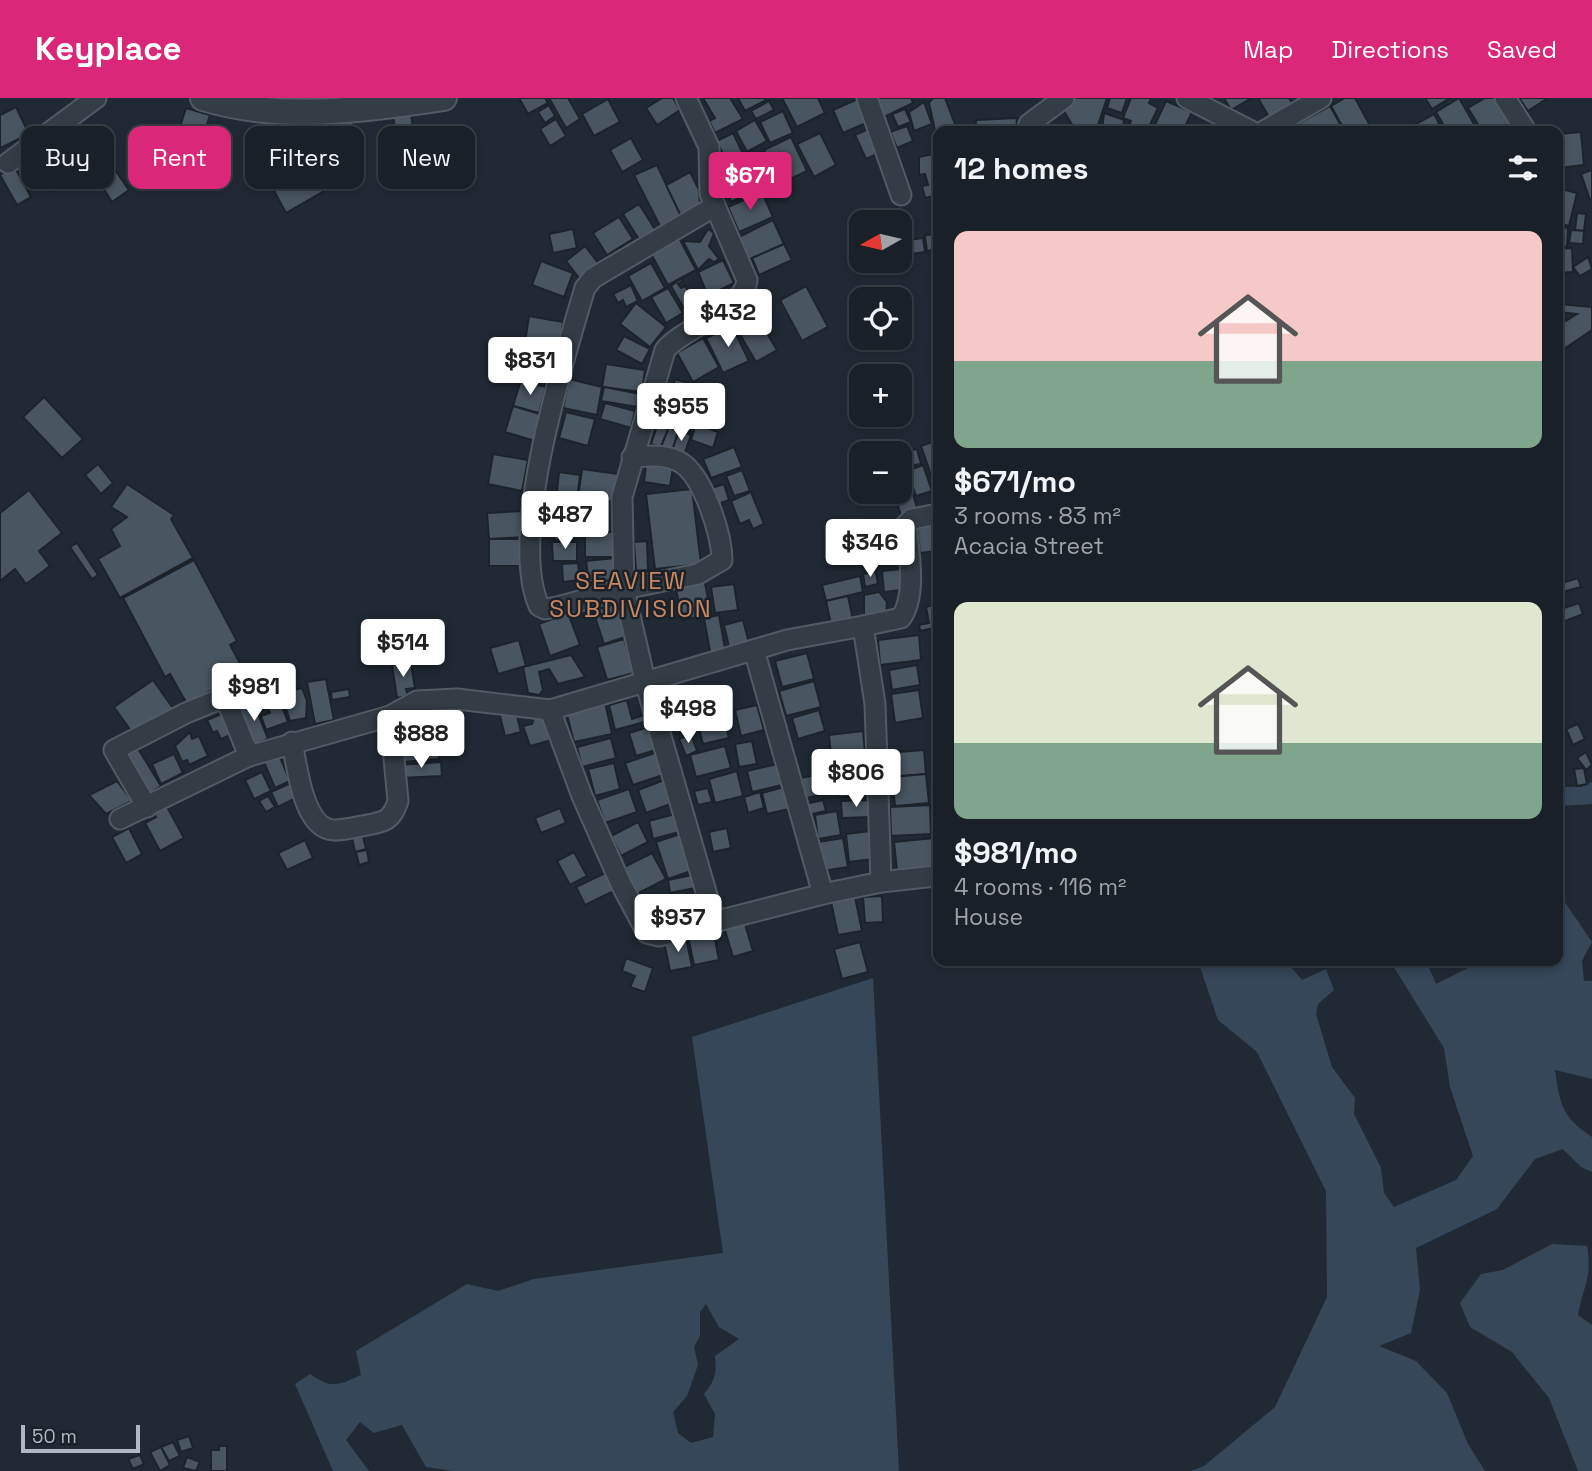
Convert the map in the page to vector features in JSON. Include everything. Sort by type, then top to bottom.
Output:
[{"type":"street","points":[[8,163],[96,98]]},
{"type":"street","points":[[203,98],[226,105],[293,112],[359,108],[444,98]]},
{"type":"street","points":[[686,98],[709,147],[710,194],[747,280],[746,291],[737,301],[673,340],[665,350],[622,496],[624,589],[645,681],[715,923]]},
{"type":"street","points":[[867,98],[901,195]]},
{"type":"street","points":[[1028,126],[1064,98]]},
{"type":"street","points":[[1187,98],[1241,126]]},
{"type":"street","points":[[1273,126],[1321,98]]},
{"type":"street","points":[[1505,98],[1524,126]]},
{"type":"street","points":[[632,457],[656,455],[681,463],[701,485],[722,547],[722,560],[698,574],[624,589],[557,607],[545,609],[539,606],[534,596],[529,527],[542,448],[585,288],[593,278],[715,206]]},
{"type":"street","points":[[120,819],[249,756],[390,716],[417,701],[435,698],[550,710],[787,639],[901,618],[906,610],[910,565],[906,525],[912,519],[933,515]]},
{"type":"street","points":[[863,626],[875,704],[881,881]]},
{"type":"street","points":[[754,650],[823,894]]},
{"type":"street","points":[[147,807],[114,750],[186,713],[225,697],[249,756]]},
{"type":"street","points":[[550,710],[582,796],[621,884],[648,933],[659,936],[881,881],[933,877]]},
{"type":"street","points":[[292,742],[307,809],[318,824],[332,830],[384,822],[394,815],[398,801],[390,716]]},
{"type":"water","points":[[1592,782],[1592,804],[1563,806],[1563,787],[1581,787]]},
{"type":"water","points":[[1563,899],[1592,942],[1582,961],[1584,981],[1592,981],[1592,1079],[1555,1070],[1564,1109],[1574,1123],[1592,1137],[1592,1172],[1581,1167],[1563,1149],[1535,1159],[1497,1209],[1416,1248],[1420,1290],[1411,1333],[1379,1346],[1416,1361],[1447,1393],[1468,1444],[1485,1471],[1191,1471],[1204,1466],[1275,1407],[1327,1297],[1326,1191],[1257,1052],[1218,1020],[1200,966],[1290,966],[1302,980],[1326,969],[1334,990],[1318,1004],[1316,1014],[1332,1067],[1355,1098],[1354,1114],[1381,1168],[1384,1193],[1394,1207],[1456,1180],[1473,1156],[1450,1087],[1444,1048],[1393,966],[1428,966],[1436,984],[1468,968],[1563,966]]},
{"type":"water","points":[[873,978],[899,1471],[454,1471],[426,1467],[402,1425],[374,1433],[360,1422],[346,1440],[369,1471],[333,1471],[295,1384],[310,1374],[329,1384],[346,1382],[361,1375],[356,1351],[467,1284],[498,1291],[534,1279],[723,1253],[692,1037]],"holes":[[[706,1304],[719,1327],[739,1339],[715,1356],[714,1376],[704,1394],[715,1414],[713,1437],[691,1443],[678,1433],[673,1412],[687,1396],[698,1365],[694,1347],[700,1336],[700,1312]]]},
{"type":"water","points":[[1552,1244],[1587,1246],[1588,1274],[1578,1315],[1592,1325],[1592,1471],[1578,1471],[1549,1398],[1512,1352],[1470,1327],[1460,1303],[1481,1274],[1503,1270]]},
{"type":"building","points":[[519,98],[545,98],[548,103],[528,114]]},
{"type":"building","points":[[549,98],[568,98],[580,119],[566,128]]},
{"type":"building","points":[[662,98],[673,98],[680,110],[657,125],[646,108]]},
{"type":"building","points":[[703,98],[730,98],[743,119],[715,133],[709,121],[715,118]]},
{"type":"building","points":[[738,98],[764,98],[766,100],[745,111]]},
{"type":"building","points":[[782,98],[818,98],[825,113],[797,127]]},
{"type":"building","points":[[860,98],[873,120],[843,133],[833,110]]},
{"type":"building","points":[[875,98],[911,98],[913,103],[882,118]]},
{"type":"building","points":[[933,98],[945,98],[956,126],[934,126],[929,103]]},
{"type":"building","points":[[1075,98],[1107,98],[1098,126],[1073,126],[1062,108]]},
{"type":"building","points":[[1110,98],[1127,98],[1122,113],[1107,108]]},
{"type":"building","points":[[1131,98],[1151,98],[1149,103],[1158,108],[1149,126],[1128,126],[1131,121],[1123,118]]},
{"type":"building","points":[[1224,98],[1252,98],[1231,110]]},
{"type":"building","points":[[1258,98],[1289,98],[1292,103],[1269,117]]},
{"type":"building","points":[[1345,98],[1355,98],[1370,126],[1342,126],[1331,106]]},
{"type":"building","points":[[1425,98],[1450,98],[1432,109]]},
{"type":"building","points":[[1459,98],[1475,126],[1444,126],[1436,112]]},
{"type":"building","points":[[1485,98],[1494,98],[1511,126],[1479,126],[1468,108]]},
{"type":"building","points":[[1519,98],[1548,98],[1528,111]]},
{"type":"building","points":[[608,99],[620,122],[594,136],[582,114]]},
{"type":"building","points":[[769,101],[774,110],[756,119],[751,111]]},
{"type":"building","points":[[1166,101],[1192,112],[1185,126],[1154,126]]},
{"type":"building","points":[[924,102],[932,124],[914,131],[909,112]]},
{"type":"building","points":[[549,105],[555,116],[545,123],[538,112]]},
{"type":"building","points":[[1330,106],[1341,126],[1293,126]]},
{"type":"building","points":[[16,107],[25,126],[21,126],[21,138],[0,148],[0,115]]},
{"type":"building","points":[[186,108],[210,115],[207,126],[180,126]]},
{"type":"building","points":[[905,109],[911,122],[898,127],[892,114]]},
{"type":"building","points":[[783,111],[793,133],[770,143],[760,122]]},
{"type":"building","points":[[1104,113],[1124,120],[1123,126],[1103,126]]},
{"type":"building","points":[[411,114],[413,126],[394,126],[393,116]]},
{"type":"building","points":[[1434,114],[1440,126],[1415,126]]},
{"type":"building","points":[[1017,118],[1016,126],[975,126],[976,120]]},
{"type":"building","points":[[556,119],[566,136],[550,146],[540,129]]},
{"type":"building","points":[[755,120],[767,141],[747,152],[736,131]]},
{"type":"building","points":[[353,121],[353,126],[330,126],[330,122]]},
{"type":"building","points":[[315,122],[315,126],[293,126],[293,123]]},
{"type":"building","points":[[907,126],[913,141],[897,148],[890,132]]},
{"type":"building","points":[[873,127],[884,151],[866,159],[855,135]]},
{"type":"building","points":[[1581,132],[1584,165],[1563,167],[1563,134]]},
{"type":"building","points":[[733,133],[744,156],[727,164],[717,141]]},
{"type":"building","points":[[820,133],[836,165],[814,177],[797,144]]},
{"type":"building","points":[[791,137],[807,171],[780,184],[764,150]]},
{"type":"building","points":[[631,138],[643,160],[622,172],[610,150]]},
{"type":"building","points":[[933,154],[933,196],[925,198],[922,186],[928,185],[925,174],[919,175],[919,157]]},
{"type":"building","points":[[747,158],[760,189],[731,202],[718,171]]},
{"type":"building","points":[[657,165],[682,218],[661,228],[634,175]]},
{"type":"building","points":[[14,166],[21,179],[21,189],[27,189],[31,197],[17,205],[0,175]]},
{"type":"building","points":[[114,168],[129,190],[112,202],[104,189],[114,189]]},
{"type":"building","points":[[1592,170],[1592,199],[1590,200],[1581,174]]},
{"type":"building","points":[[690,172],[699,190],[700,206],[682,218],[666,185]]},
{"type":"building","points":[[273,189],[323,189],[324,191],[286,213]]},
{"type":"building","points":[[1563,189],[1577,193],[1569,226],[1563,224]]},
{"type":"building","points":[[762,192],[773,217],[739,232],[728,207]]},
{"type":"building","points":[[639,204],[656,231],[640,241],[623,214]]},
{"type":"building","points":[[1577,213],[1586,214],[1584,231],[1575,230]]},
{"type":"building","points":[[619,217],[633,239],[607,255],[593,233]]},
{"type":"building","points":[[773,220],[784,244],[748,260],[737,238]]},
{"type":"building","points":[[1563,228],[1568,228],[1567,247],[1563,247]]},
{"type":"building","points":[[573,229],[577,248],[553,253],[549,234]]},
{"type":"building","points":[[708,229],[714,233],[709,246],[719,259],[714,262],[709,259],[698,270],[683,241],[700,242]]},
{"type":"building","points":[[1571,230],[1584,231],[1583,244],[1569,243]]},
{"type":"building","points":[[933,234],[933,250],[927,251],[925,235]]},
{"type":"building","points":[[678,236],[696,270],[668,285],[650,252]]},
{"type":"building","points":[[923,238],[925,252],[912,254],[912,240]]},
{"type":"building","points":[[784,244],[792,260],[759,275],[752,258]]},
{"type":"building","points":[[585,246],[599,264],[579,278],[566,261]]},
{"type":"building","points":[[1572,248],[1573,272],[1563,273],[1563,249]]},
{"type":"building","points":[[1588,257],[1592,269],[1580,276],[1573,267]]},
{"type":"building","points":[[723,260],[734,283],[708,296],[698,272]]},
{"type":"building","points":[[541,261],[573,273],[564,297],[532,285]]},
{"type":"building","points":[[651,263],[665,288],[642,301],[628,276]]},
{"type":"building","points":[[681,279],[683,281],[678,284],[681,288],[685,286],[694,300],[704,302],[686,312],[671,286]]},
{"type":"building","points":[[631,285],[638,301],[626,307],[623,300],[618,303],[613,294]]},
{"type":"building","points":[[806,286],[828,327],[802,341],[780,300]]},
{"type":"building","points":[[668,288],[683,313],[666,323],[651,297]]},
{"type":"building","points":[[636,303],[666,327],[650,347],[620,324]]},
{"type":"building","points":[[1563,304],[1592,307],[1592,330],[1563,350],[1563,323],[1577,314],[1563,313]]},
{"type":"building","points":[[754,312],[777,350],[756,362],[734,324]]},
{"type":"building","points":[[529,316],[563,322],[559,348],[525,342]]},
{"type":"building","points":[[732,326],[749,361],[723,373],[706,338]]},
{"type":"building","points":[[624,336],[650,349],[642,364],[616,350]]},
{"type":"building","points":[[703,338],[719,367],[693,382],[677,353]]},
{"type":"building","points":[[525,342],[556,350],[548,382],[517,373]]},
{"type":"building","points":[[606,364],[645,370],[642,392],[602,387]]},
{"type":"building","points":[[569,379],[602,387],[597,415],[563,408]]},
{"type":"building","points":[[675,379],[703,388],[697,408],[669,399]]},
{"type":"building","points":[[521,380],[546,387],[539,413],[513,406]]},
{"type":"building","points":[[604,387],[640,394],[638,407],[601,401]]},
{"type":"building","points":[[44,397],[83,439],[62,458],[23,417]]},
{"type":"building","points":[[663,400],[697,412],[690,432],[655,420]]},
{"type":"building","points":[[605,403],[635,411],[631,428],[600,419]]},
{"type":"building","points":[[513,406],[543,415],[535,441],[505,432]]},
{"type":"building","points":[[566,412],[595,419],[588,446],[559,438]]},
{"type":"building","points":[[658,423],[669,427],[661,447],[651,444]]},
{"type":"building","points":[[696,424],[718,432],[713,448],[691,440]]},
{"type":"building","points":[[669,427],[679,430],[672,451],[661,447]]},
{"type":"building","points":[[679,430],[691,435],[684,455],[672,451]]},
{"type":"building","points":[[933,442],[931,475],[921,446]]},
{"type":"building","points":[[734,447],[742,467],[711,478],[703,459]]},
{"type":"building","points":[[917,449],[921,464],[912,465],[912,450]]},
{"type":"building","points":[[493,454],[528,460],[522,491],[488,484]]},
{"type":"building","points":[[98,464],[113,483],[101,494],[85,475]]},
{"type":"building","points":[[646,465],[673,468],[670,486],[644,482]]},
{"type":"building","points":[[923,465],[932,491],[916,496],[912,485],[912,469]]},
{"type":"building","points":[[582,469],[618,474],[614,502],[578,497]]},
{"type":"building","points":[[742,470],[750,491],[734,496],[726,476]]},
{"type":"building","points":[[559,472],[580,475],[577,500],[556,500]]},
{"type":"building","points":[[127,484],[174,515],[171,519],[193,558],[120,598],[98,559],[120,546],[111,529],[127,517],[111,507]]},
{"type":"building","points":[[724,484],[729,500],[713,506],[708,489]]},
{"type":"building","points":[[692,489],[701,564],[655,569],[646,494]]},
{"type":"building","points":[[29,490],[62,533],[39,551],[50,566],[26,584],[15,569],[0,581],[0,513]]},
{"type":"building","points":[[912,491],[918,511],[901,516],[898,504],[912,504]]},
{"type":"building","points":[[751,492],[764,524],[753,529],[749,520],[740,524],[731,501]]},
{"type":"building","points":[[548,503],[574,503],[574,525],[548,525]]},
{"type":"building","points":[[579,504],[600,504],[600,527],[579,527]]},
{"type":"building","points":[[521,511],[523,537],[489,539],[487,513]]},
{"type":"building","points":[[933,525],[933,552],[920,553],[917,527]]},
{"type":"building","points":[[575,527],[576,538],[554,540],[553,529]]},
{"type":"building","points":[[585,532],[615,532],[615,557],[585,557]]},
{"type":"building","points":[[489,539],[525,539],[525,566],[489,566]]},
{"type":"building","points":[[647,541],[648,570],[636,571],[634,542]]},
{"type":"building","points":[[552,542],[577,542],[577,561],[553,561]]},
{"type":"building","points":[[77,543],[98,575],[92,579],[70,547]]},
{"type":"building","points":[[615,558],[618,579],[589,583],[586,561]]},
{"type":"building","points":[[194,560],[237,641],[230,645],[245,672],[187,704],[170,674],[165,677],[123,598]]},
{"type":"building","points":[[578,563],[580,580],[563,582],[562,564]]},
{"type":"building","points":[[900,569],[902,590],[884,592],[882,571]]},
{"type":"building","points":[[876,572],[878,584],[865,587],[863,574]]},
{"type":"building","points":[[860,576],[863,592],[826,601],[822,585]]},
{"type":"building","points":[[704,578],[711,614],[682,620],[675,583]]},
{"type":"building","points":[[1578,578],[1581,587],[1563,592],[1563,583]]},
{"type":"building","points":[[734,584],[738,610],[715,613],[711,587]]},
{"type":"building","points":[[879,592],[887,602],[886,614],[864,618],[864,595]]},
{"type":"building","points":[[848,596],[853,620],[831,625],[826,601]]},
{"type":"building","points":[[617,603],[628,636],[604,644],[593,611]]},
{"type":"building","points":[[1579,603],[1583,614],[1563,622],[1563,608]]},
{"type":"building","points":[[933,605],[933,628],[920,631],[919,625],[929,623],[926,607]]},
{"type":"building","points":[[568,613],[580,645],[550,656],[539,624]]},
{"type":"building","points":[[719,615],[726,654],[711,657],[704,618]]},
{"type":"building","points":[[743,620],[750,647],[730,651],[724,625]]},
{"type":"building","points":[[919,635],[921,660],[880,665],[878,640]]},
{"type":"building","points":[[624,639],[634,673],[607,680],[597,647]]},
{"type":"building","points":[[519,640],[526,666],[498,674],[490,648]]},
{"type":"building","points":[[807,653],[814,679],[782,687],[775,661]]},
{"type":"building","points":[[571,655],[585,677],[558,684],[549,669],[539,672],[543,690],[539,695],[528,693],[523,667]]},
{"type":"building","points":[[411,662],[415,688],[406,689],[408,696],[397,698],[392,665]]},
{"type":"building","points":[[917,665],[920,685],[892,690],[889,670]]},
{"type":"building","points":[[326,679],[334,720],[315,724],[307,682]]},
{"type":"building","points":[[153,680],[175,711],[136,738],[114,707]]},
{"type":"building","points":[[814,681],[821,707],[786,716],[779,691]]},
{"type":"building","points":[[302,688],[307,701],[306,718],[290,721],[281,693]]},
{"type":"building","points":[[349,689],[350,697],[332,700],[331,692]]},
{"type":"building","points":[[919,690],[923,718],[895,723],[891,694]]},
{"type":"building","points":[[279,698],[288,722],[266,730],[261,716],[270,713],[266,702]]},
{"type":"building","points":[[627,700],[632,719],[650,713],[652,720],[615,730],[609,705]]},
{"type":"building","points":[[253,701],[268,739],[255,745],[240,706]]},
{"type":"building","points":[[605,702],[612,734],[574,742],[566,711]]},
{"type":"building","points":[[757,705],[764,730],[741,736],[735,710]]},
{"type":"building","points":[[515,708],[521,732],[505,736],[499,712]]},
{"type":"building","points":[[819,710],[825,731],[798,739],[792,718]]},
{"type":"building","points":[[224,713],[233,734],[221,739],[217,731],[213,733],[207,720]]},
{"type":"building","points":[[723,714],[729,738],[703,744],[697,721]]},
{"type":"building","points":[[534,717],[544,719],[552,740],[530,746],[523,726],[532,724]]},
{"type":"building","points":[[415,722],[418,748],[401,750],[399,724]]},
{"type":"building","points":[[1578,724],[1585,739],[1573,745],[1566,729]]},
{"type":"building","points":[[652,726],[659,749],[636,756],[629,733]]},
{"type":"building","points":[[863,731],[866,763],[832,767],[829,735]]},
{"type":"building","points":[[190,732],[192,739],[199,736],[208,756],[189,765],[187,760],[182,762],[175,746]]},
{"type":"building","points":[[691,734],[697,751],[686,756],[679,739]]},
{"type":"building","points":[[611,738],[616,758],[582,767],[577,747]]},
{"type":"building","points":[[752,741],[757,764],[739,767],[735,744]]},
{"type":"building","points":[[725,746],[731,768],[696,777],[690,755]]},
{"type":"building","points":[[137,747],[161,786],[146,796],[122,756]]},
{"type":"building","points":[[439,748],[439,759],[403,762],[402,751]]},
{"type":"building","points":[[924,750],[926,774],[888,777],[886,753]]},
{"type":"building","points":[[658,752],[666,774],[633,785],[625,763]]},
{"type":"building","points":[[1586,752],[1592,765],[1586,770],[1577,758]]},
{"type":"building","points":[[174,754],[183,773],[161,784],[152,764]]},
{"type":"building","points":[[279,755],[290,781],[275,788],[264,762]]},
{"type":"building","points":[[441,762],[442,776],[400,778],[399,765]]},
{"type":"building","points":[[614,763],[620,789],[595,796],[588,769]]},
{"type":"building","points":[[777,764],[782,785],[752,792],[747,771]]},
{"type":"building","points":[[869,768],[870,795],[839,797],[837,770]]},
{"type":"building","points":[[1584,768],[1587,784],[1577,786],[1574,769]]},
{"type":"building","points":[[737,771],[743,796],[715,803],[709,779]]},
{"type":"building","points":[[262,772],[271,791],[254,799],[245,780]]},
{"type":"building","points":[[829,772],[834,792],[806,798],[801,778]]},
{"type":"building","points":[[926,774],[929,803],[895,806],[892,777]]},
{"type":"building","points":[[664,780],[673,803],[646,813],[638,790]]},
{"type":"building","points":[[117,781],[132,801],[106,814],[89,795]]},
{"type":"building","points":[[291,783],[298,797],[278,807],[271,792]]},
{"type":"building","points":[[784,787],[789,809],[767,814],[762,793]]},
{"type":"building","points":[[708,788],[712,802],[698,805],[694,791]]},
{"type":"building","points":[[629,789],[637,812],[605,823],[597,800]]},
{"type":"building","points":[[760,792],[764,808],[748,813],[744,797]]},
{"type":"building","points":[[268,796],[275,807],[266,812],[259,801]]},
{"type":"building","points":[[823,800],[826,811],[808,815],[805,804]]},
{"type":"building","points":[[869,800],[871,817],[842,818],[841,801]]},
{"type":"building","points":[[165,803],[184,838],[160,851],[145,823],[156,817],[152,810]]},
{"type":"building","points":[[930,805],[931,834],[891,836],[890,807]]},
{"type":"building","points":[[560,808],[566,823],[541,833],[535,818]]},
{"type":"building","points":[[837,811],[841,835],[818,839],[815,815]]},
{"type":"building","points":[[675,814],[679,832],[653,839],[649,821]]},
{"type":"building","points":[[638,822],[648,842],[621,856],[611,836]]},
{"type":"building","points":[[129,828],[142,854],[126,863],[112,837]]},
{"type":"building","points":[[727,828],[731,848],[713,852],[709,832]]},
{"type":"building","points":[[870,831],[874,859],[849,862],[846,834]]},
{"type":"building","points":[[680,834],[691,871],[668,879],[656,842]]},
{"type":"building","points":[[363,836],[366,849],[355,852],[352,838]]},
{"type":"building","points":[[843,838],[848,867],[823,871],[818,842]]},
{"type":"building","points":[[933,838],[933,866],[897,870],[894,842]]},
{"type":"building","points":[[305,840],[313,858],[287,870],[278,853]]},
{"type":"building","points":[[367,850],[369,862],[359,865],[356,852]]},
{"type":"building","points":[[574,852],[587,876],[570,885],[557,861]]},
{"type":"building","points":[[652,853],[666,879],[637,894],[624,867]]},
{"type":"building","points":[[605,873],[614,891],[585,905],[576,887]]},
{"type":"building","points":[[692,875],[695,888],[670,893],[668,880]]},
{"type":"building","points":[[882,896],[883,922],[865,923],[863,897]]},
{"type":"building","points":[[855,897],[862,931],[838,935],[831,902]]},
{"type":"building","points":[[744,921],[753,951],[733,957],[724,927]]},
{"type":"building","points":[[713,930],[719,960],[694,965],[688,936]]},
{"type":"building","points":[[686,938],[692,967],[670,971],[664,942]]},
{"type":"building","points":[[860,942],[868,972],[842,979],[834,949]]},
{"type":"building","points":[[626,958],[653,968],[645,992],[630,987],[635,976],[622,971]]},
{"type":"building","points":[[189,1436],[193,1448],[181,1452],[177,1440]]},
{"type":"building","points":[[173,1442],[180,1456],[169,1461],[161,1447]]},
{"type":"building","points":[[219,1446],[227,1446],[227,1471],[211,1471],[211,1450],[219,1450]]},
{"type":"building","points":[[161,1447],[170,1465],[160,1471],[150,1452]]},
{"type":"building","points":[[140,1455],[144,1464],[133,1469],[128,1459]]},
{"type":"building","points":[[187,1457],[200,1462],[196,1471],[183,1468]]},
{"type":"district","name":"SEAVIEW SUBDIVISION","points":[[631,595]]}]
